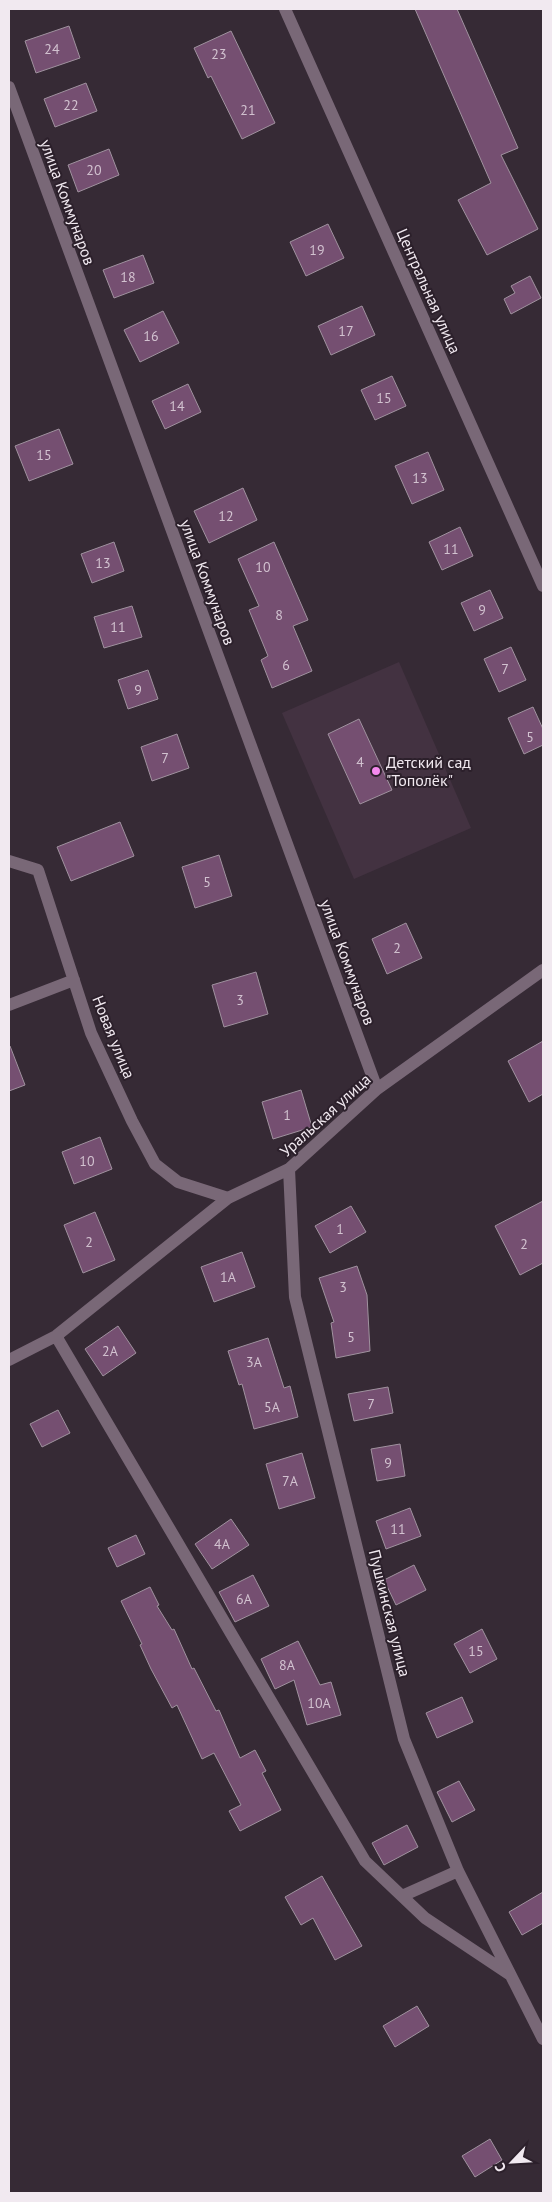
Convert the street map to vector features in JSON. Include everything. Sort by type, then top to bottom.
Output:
[{"type":"street","name":"Центральная улица","points":[[284,9],[543,586]]},
{"type":"street","name":"улица Коммунаров","points":[[9,87],[377,1089]]},
{"type":"street","name":"Новая улица","points":[[9,861],[38,870],[91,1033],[132,1121],[155,1164],[178,1182],[228,1198]]},
{"type":"street","name":"Уральская улица","points":[[9,1360],[56,1336],[228,1198],[289,1169],[377,1089],[543,972]]},
{"type":"street","points":[[9,1005],[74,980]]},
{"type":"street","name":"Пушкинская улица","points":[[289,1169],[295,1297],[404,1739],[458,1871],[543,2039]]},
{"type":"street","points":[[56,1336],[365,1861],[425,1918],[510,1974]]},
{"type":"street","points":[[402,1896],[458,1871]]},
{"type":"shaded area","name":"Детский сад \"Тополёк\"","points":[[399,662],[471,828],[354,879],[282,713]]},
{"type":"building","points":[[415,9],[457,9],[518,148],[501,155],[538,229],[487,255],[458,200],[491,183]]},
{"type":"building","points":[[69,26],[80,58],[36,73],[25,41]]},
{"type":"building","points":[[231,31],[275,123],[242,139],[211,76],[208,78],[194,48]]},
{"type":"building","points":[[86,83],[97,111],[55,127],[44,99]]},
{"type":"building","points":[[109,149],[119,175],[78,192],[68,165]]},
{"type":"building","points":[[328,224],[344,258],[306,276],[290,242]]},
{"type":"building","points":[[143,255],[154,283],[114,298],[103,270]]},
{"type":"building","points":[[530,276],[541,298],[511,314],[504,299],[515,293],[511,286]]},
{"type":"building","points":[[362,306],[375,335],[331,355],[318,326]]},
{"type":"building","points":[[163,311],[179,343],[140,362],[124,330]]},
{"type":"building","points":[[392,376],[406,406],[375,420],[361,390]]},
{"type":"building","points":[[188,384],[201,412],[165,429],[152,401]]},
{"type":"building","points":[[59,429],[73,464],[29,481],[15,446]]},
{"type":"building","points":[[428,452],[444,490],[412,504],[395,466]]},
{"type":"building","points":[[243,488],[257,520],[209,543],[194,511]]},
{"type":"building","points":[[460,527],[473,556],[442,570],[429,542]]},
{"type":"building","points":[[114,542],[124,571],[92,583],[81,554]]},
{"type":"building","points":[[274,542],[308,620],[293,626],[312,671],[272,688],[261,660],[268,656],[249,610],[259,606],[238,559]]},
{"type":"building","points":[[490,590],[503,618],[474,631],[461,603]]},
{"type":"building","points":[[132,606],[142,637],[104,648],[94,617]]},
{"type":"building","points":[[511,647],[526,680],[499,692],[484,659]]},
{"type":"building","points":[[148,670],[158,699],[128,709],[118,680]]},
{"type":"building","points":[[533,707],[543,729],[543,745],[524,754],[508,718]]},
{"type":"building","points":[[359,719],[392,790],[360,804],[328,734]]},
{"type":"building","points":[[177,734],[189,768],[152,781],[141,747]]},
{"type":"building","points":[[120,822],[134,856],[71,881],[57,847]]},
{"type":"building","points":[[219,855],[232,896],[195,908],[182,867]]},
{"type":"building","points":[[406,923],[422,958],[387,974],[372,939]]},
{"type":"building","points":[[256,972],[268,1014],[224,1027],[212,985]]},
{"type":"building","points":[[543,1041],[543,1094],[529,1102],[508,1061]]},
{"type":"building","points":[[9,1046],[25,1085],[9,1091]]},
{"type":"building","points":[[301,1090],[312,1127],[273,1139],[262,1102]]},
{"type":"building","points":[[100,1137],[112,1169],[74,1184],[62,1152]]},
{"type":"building","points":[[543,1201],[543,1263],[520,1275],[495,1226]]},
{"type":"building","points":[[351,1206],[366,1232],[330,1253],[315,1226]]},
{"type":"building","points":[[95,1212],[115,1260],[83,1273],[64,1225]]},
{"type":"building","points":[[242,1252],[255,1287],[214,1302],[201,1267]]},
{"type":"building","points":[[357,1266],[367,1295],[370,1351],[336,1358],[331,1323],[334,1322],[319,1278]]},
{"type":"building","points":[[118,1326],[136,1353],[103,1376],[85,1349]]},
{"type":"building","points":[[268,1338],[284,1388],[290,1386],[298,1417],[254,1429],[242,1384],[239,1385],[228,1351]]},
{"type":"building","points":[[388,1387],[393,1413],[354,1421],[348,1394]]},
{"type":"building","points":[[58,1410],[70,1433],[42,1447],[30,1424]]},
{"type":"building","points":[[400,1444],[405,1476],[377,1481],[371,1449]]},
{"type":"building","points":[[302,1453],[315,1498],[279,1509],[266,1464]]},
{"type":"building","points":[[410,1508],[421,1536],[386,1549],[376,1521]]},
{"type":"building","points":[[231,1519],[249,1545],[212,1569],[195,1544]]},
{"type":"building","points":[[136,1535],[145,1554],[117,1567],[108,1548]]},
{"type":"building","points":[[414,1565],[426,1590],[396,1605],[384,1580]]},
{"type":"building","points":[[253,1575],[269,1606],[235,1622],[219,1592]]},
{"type":"building","points":[[150,1587],[159,1605],[157,1606],[172,1630],[174,1629],[192,1669],[194,1668],[216,1711],[219,1710],[240,1758],[255,1750],[266,1771],[262,1773],[281,1810],[240,1831],[229,1811],[241,1805],[214,1753],[202,1759],[177,1705],[172,1708],[151,1669],[140,1645],[142,1644],[121,1601]]},
{"type":"building","points":[[482,1629],[497,1659],[470,1673],[454,1644]]},
{"type":"building","points":[[298,1641],[320,1685],[331,1682],[341,1715],[307,1725],[294,1680],[275,1689],[261,1659]]},
{"type":"building","points":[[462,1697],[473,1722],[437,1738],[426,1713]]},
{"type":"building","points":[[459,1781],[475,1810],[452,1822],[437,1792]]},
{"type":"building","points":[[407,1825],[418,1847],[384,1865],[372,1843]]},
{"type":"building","points":[[322,1876],[362,1946],[335,1960],[313,1918],[301,1925],[285,1897]]},
{"type":"building","points":[[543,1892],[543,1923],[522,1935],[509,1912]]},
{"type":"building","points":[[417,2006],[429,2026],[395,2047],[383,2026]]},
{"type":"building","points":[[490,2139],[502,2160],[475,2177],[462,2156]]},
{"type":"place","name":"Детский сад \"Тополёк\"","points":[[376,771]]}]
